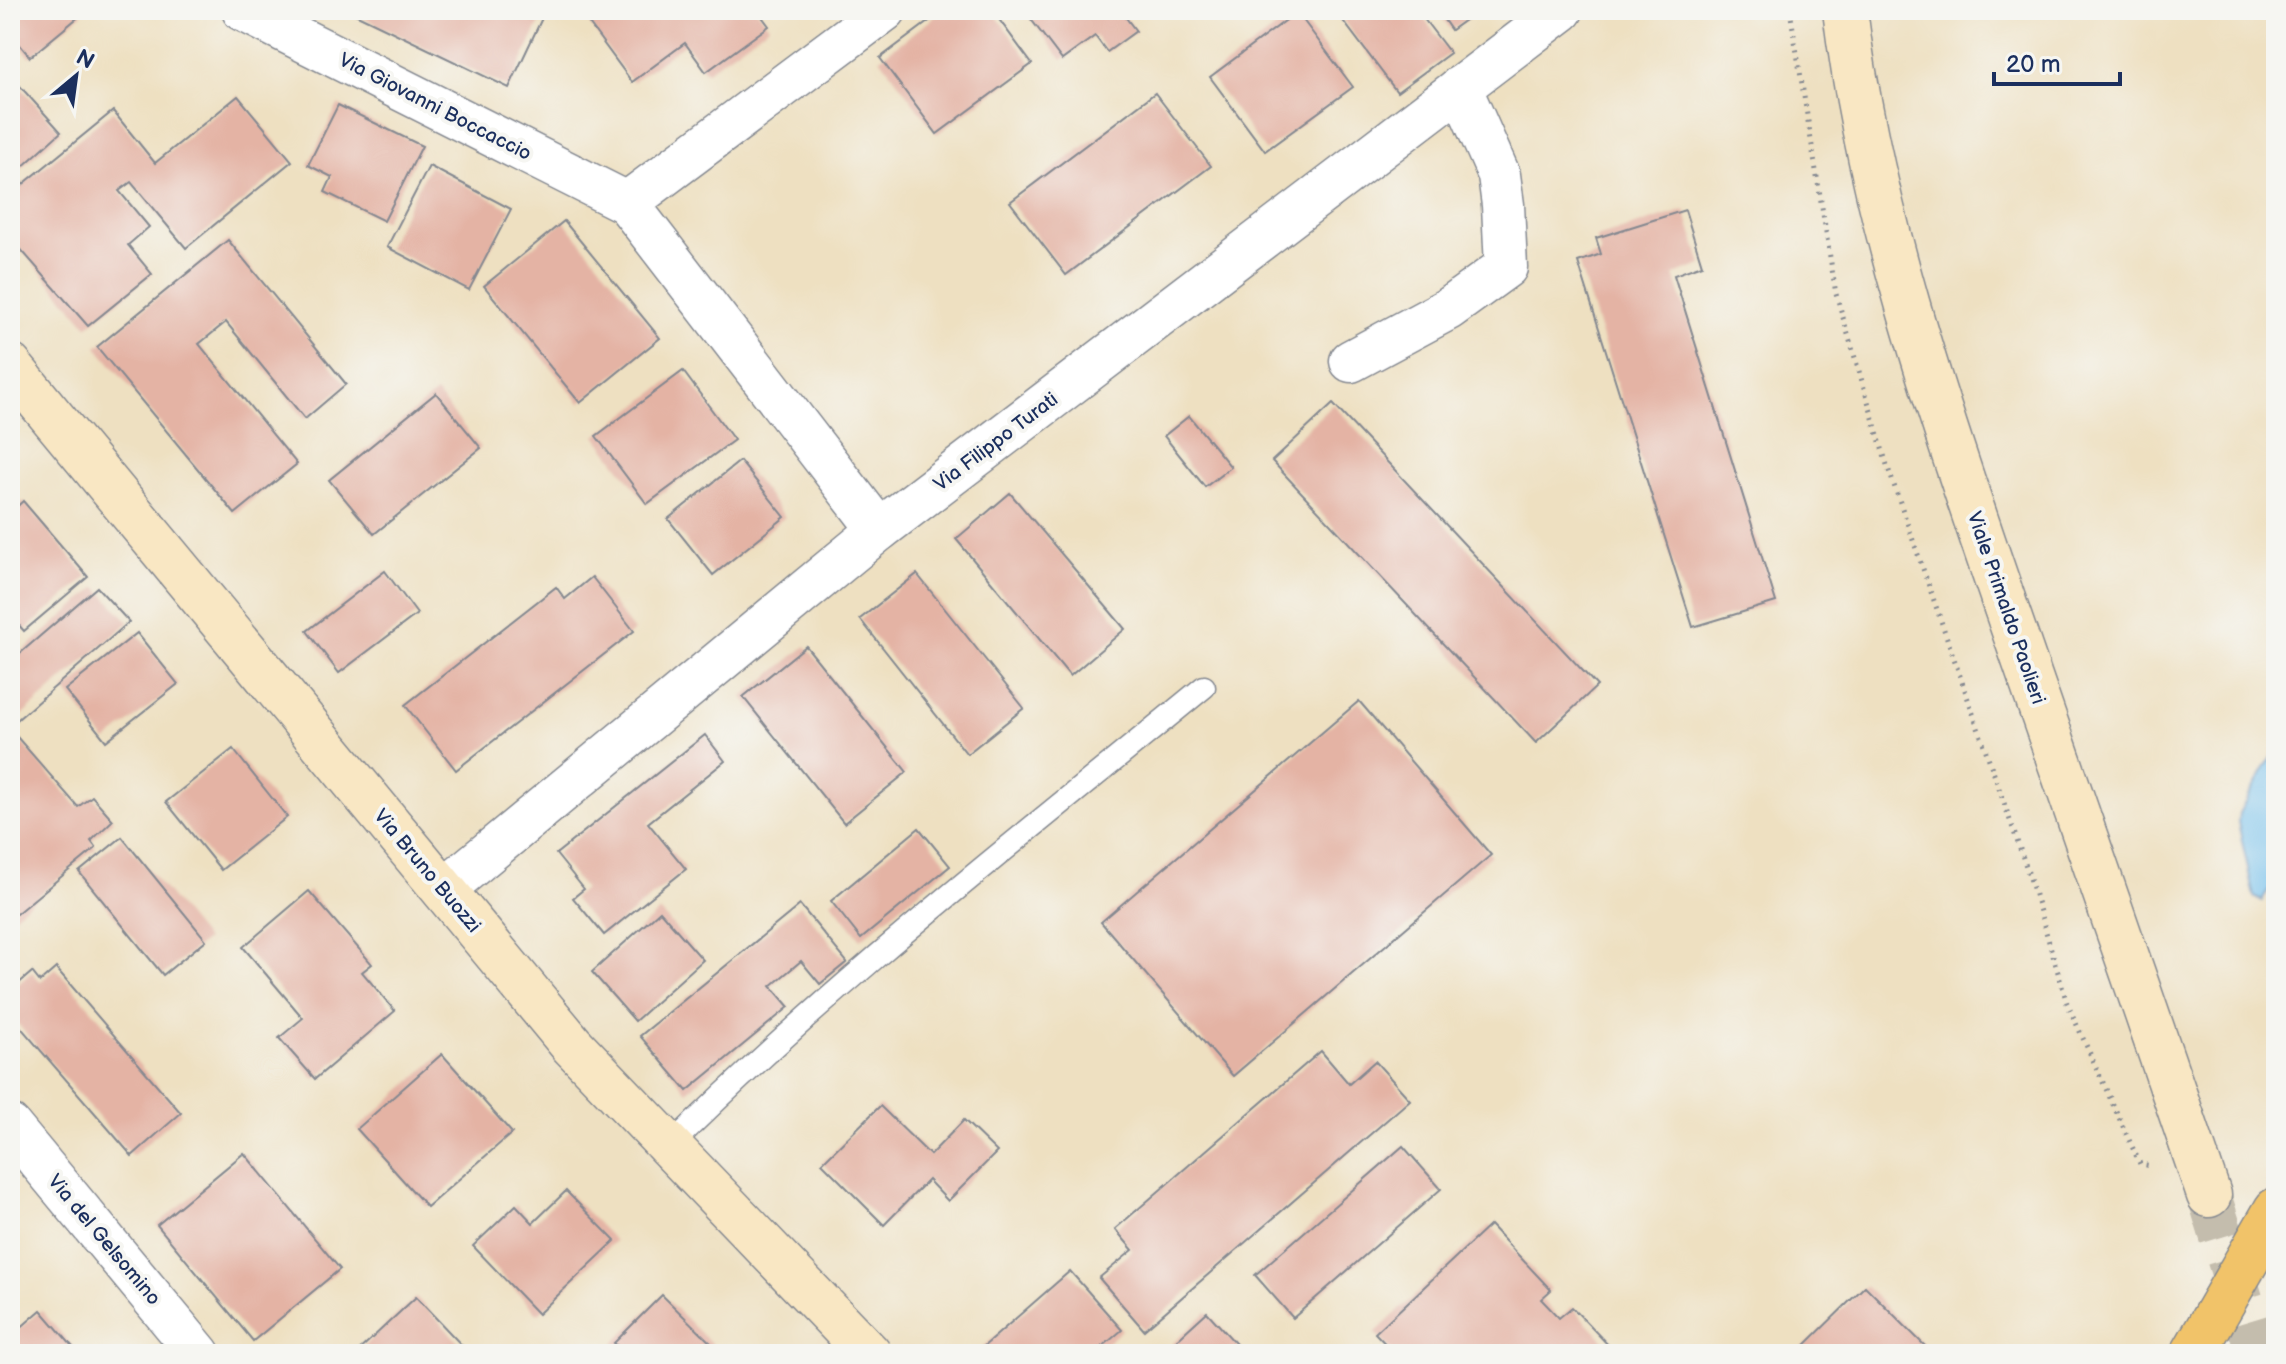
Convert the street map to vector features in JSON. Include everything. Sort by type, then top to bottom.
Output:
[{"type":"highway","points":[[2193,1354],[2276,1210]]},
{"type":"street","name":"Via Giovanni Boccaccio","points":[[243,10],[627,203],[879,530]]},
{"type":"street","points":[[627,203],[885,10]]},
{"type":"street","name":"Via Filippo Turati","points":[[443,890],[879,530],[1562,10]]},
{"type":"street","name":"Viale Primaldo Paolieri","points":[[1845,10],[1865,136],[1901,279],[1950,444],[2205,1184]]},
{"type":"street","points":[[1351,361],[1448,309],[1506,267],[1499,175],[1460,87]]},
{"type":"street","name":"Via Bruno Buozzi","points":[[10,366],[572,1045],[869,1354]]},
{"type":"street","name":"Via del Gelsomino","points":[[10,1126],[199,1354]]},
{"type":"lane","points":[[670,1146],[742,1074],[824,1002],[1204,687]]},
{"type":"path","points":[[1790,10],[1836,294],[1887,465],[2030,878],[2067,1003],[2140,1164],[2205,1184]]},
{"type":"water","points":[[2276,749],[2276,879],[2262,901],[2254,897],[2238,822],[2239,813]]},
{"type":"building","points":[[10,10],[79,10],[82,14],[30,57],[10,33]]},
{"type":"building","points":[[347,10],[531,10],[543,16],[509,88]]},
{"type":"building","points":[[579,10],[757,10],[769,26],[706,72],[685,43],[632,82]]},
{"type":"building","points":[[944,10],[992,10],[1032,64],[937,134],[880,58]]},
{"type":"building","points":[[1024,10],[1120,10],[1136,31],[1107,52],[1095,36],[1062,60]]},
{"type":"building","points":[[1335,10],[1417,10],[1450,53],[1397,92]]},
{"type":"building","points":[[1437,10],[1479,10],[1451,30]]},
{"type":"building","points":[[1297,12],[1353,87],[1265,151],[1210,77]]},
{"type":"building","points":[[19,85],[61,132],[10,178],[10,94]]},
{"type":"building","points":[[1155,93],[1211,166],[1066,275],[1010,202]]},
{"type":"building","points":[[238,96],[292,161],[186,248],[131,182],[119,191],[149,227],[128,245],[152,274],[88,326],[10,237],[10,195],[113,111],[155,163]]},
{"type":"building","points":[[338,105],[422,146],[384,221],[325,192],[332,177],[308,165]]},
{"type":"building","points":[[429,166],[511,209],[469,290],[387,247]]},
{"type":"building","points":[[1685,210],[1702,265],[1674,275],[1776,602],[1693,627],[1578,262],[1601,254],[1596,238]]},
{"type":"building","points":[[564,221],[660,338],[580,403],[484,286]]},
{"type":"building","points":[[228,240],[346,384],[305,419],[226,322],[199,344],[297,464],[235,514],[97,347]]},
{"type":"building","points":[[683,371],[734,440],[647,504],[596,436]]},
{"type":"building","points":[[436,393],[481,448],[374,534],[329,480]]},
{"type":"building","points":[[1333,404],[1597,686],[1536,743],[1272,461]]},
{"type":"building","points":[[1189,416],[1231,467],[1205,487],[1164,436]]},
{"type":"building","points":[[740,461],[785,517],[713,575],[668,519]]},
{"type":"building","points":[[1010,493],[1125,629],[1070,676],[956,539]]},
{"type":"building","points":[[23,501],[88,577],[24,631],[10,615],[10,513]]},
{"type":"building","points":[[385,571],[417,614],[339,673],[307,631]]},
{"type":"building","points":[[917,574],[1024,708],[967,754],[860,619]]},
{"type":"building","points":[[592,577],[634,631],[456,770],[405,705],[556,587],[565,599]]},
{"type":"building","points":[[97,587],[129,622],[10,726],[10,662]]},
{"type":"building","points":[[137,633],[178,684],[106,741],[65,690]]},
{"type":"building","points":[[806,646],[907,772],[844,823],[743,697]]},
{"type":"building","points":[[1359,701],[1491,855],[1233,1076],[1101,922]]},
{"type":"building","points":[[10,729],[78,807],[92,796],[113,820],[91,841],[96,848],[10,919]]},
{"type":"building","points":[[705,735],[725,761],[648,823],[686,869],[604,935],[573,898],[584,889],[556,854]]},
{"type":"building","points":[[233,749],[287,817],[221,870],[166,802]]},
{"type":"building","points":[[919,828],[950,866],[861,939],[831,901]]},
{"type":"building","points":[[122,837],[206,940],[163,975],[79,872]]},
{"type":"building","points":[[309,891],[372,964],[362,972],[395,1011],[315,1079],[279,1038],[303,1018],[243,947]]},
{"type":"building","points":[[800,905],[847,962],[820,984],[801,961],[771,986],[789,1007],[687,1091],[640,1036]]},
{"type":"building","points":[[660,911],[703,960],[635,1021],[592,972]]},
{"type":"building","points":[[56,968],[181,1113],[132,1156],[10,1015],[10,991],[32,972],[40,982]]},
{"type":"building","points":[[1321,1051],[1349,1084],[1375,1061],[1410,1100],[1144,1330],[1099,1278],[1133,1250],[1115,1229]]},
{"type":"building","points":[[442,1054],[512,1133],[427,1207],[357,1129]]},
{"type":"building","points":[[880,1106],[930,1155],[964,1120],[997,1152],[948,1201],[928,1180],[884,1225],[822,1163]]},
{"type":"building","points":[[1403,1146],[1441,1189],[1293,1318],[1255,1275]]},
{"type":"building","points":[[244,1153],[340,1269],[253,1341],[157,1225]]},
{"type":"building","points":[[566,1191],[615,1241],[538,1314],[473,1246],[516,1205],[533,1223]]},
{"type":"building","points":[[1490,1225],[1551,1290],[1541,1299],[1559,1318],[1572,1307],[1613,1350],[1609,1354],[1395,1354],[1375,1333]]},
{"type":"building","points":[[1070,1271],[1122,1330],[1094,1354],[975,1354]]},
{"type":"building","points":[[1865,1286],[1933,1354],[1796,1354]]},
{"type":"building","points":[[662,1295],[722,1354],[626,1354],[614,1343]]},
{"type":"building","points":[[416,1297],[470,1354],[355,1354]]},
{"type":"building","points":[[41,1310],[79,1354],[10,1354],[10,1337]]},
{"type":"building","points":[[1207,1312],[1245,1354],[1161,1354]]},
{"type":"tunnel","points":[[2209,1195],[2258,1354]]}]
